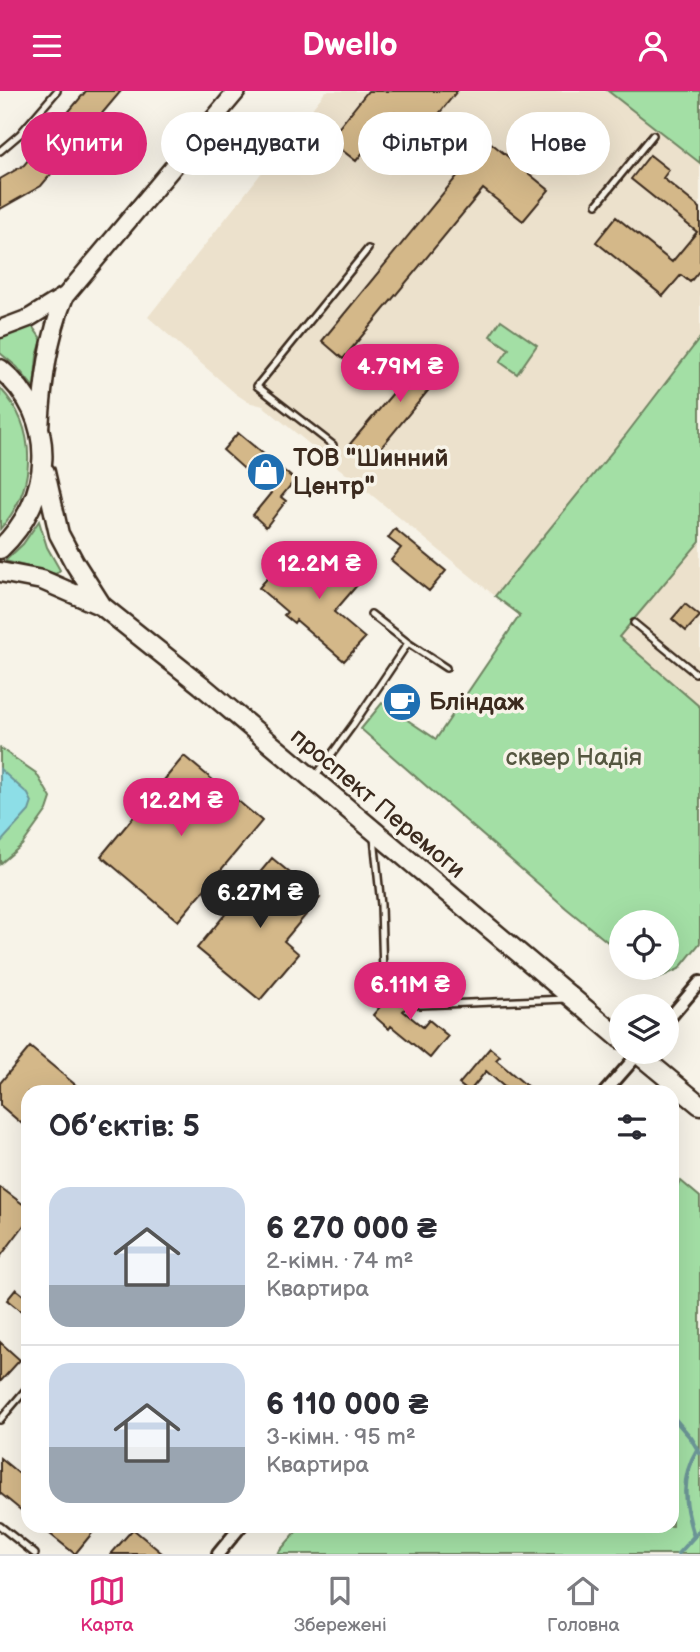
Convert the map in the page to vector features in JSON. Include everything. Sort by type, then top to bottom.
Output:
[{"type":"main road","points":[[0,369],[18,386],[27,400],[39,430],[43,463],[31,510],[0,549]]},
{"type":"main road","name":"проспект Перемоги","points":[[43,463],[60,534],[74,562],[102,605]]},
{"type":"main road","name":"проспект Перемоги","points":[[0,572],[42,580],[102,605],[609,1029]]},
{"type":"main road","points":[[652,1064],[677,1085]]},
{"type":"main road","points":[[679,1087],[700,1105]]},
{"type":"street","points":[[0,329],[29,318],[66,295],[237,91]]},
{"type":"street","points":[[39,430],[48,354],[54,325],[66,295]]},
{"type":"street","points":[[679,1007],[700,982]]},
{"type":"street","points":[[611,1085],[628,1064]]},
{"type":"street","points":[[218,1554],[235,1533]]},
{"type":"lane","points":[[0,151],[20,134],[57,91]]},
{"type":"lane","points":[[597,204],[653,135]]},
{"type":"lane","points":[[333,445],[257,386],[369,249]]},
{"type":"lane","points":[[371,614],[446,668]]},
{"type":"lane","points":[[634,623],[695,673]]},
{"type":"lane","points":[[313,780],[408,643]]},
{"type":"lane","points":[[373,831],[381,905],[383,975],[397,986]]},
{"type":"lane","points":[[413,1000],[420,1005],[574,999]]},
{"type":"lane","points":[[0,1420],[21,1395]]},
{"type":"lane","points":[[0,1526],[35,1554]]},
{"type":"shaded area","points":[[326,91],[611,91],[700,162],[700,342],[495,596],[263,406],[248,402],[236,394],[148,317],[260,175],[344,175],[344,112],[309,112]]},
{"type":"shaded area","points":[[700,541],[700,707],[618,637]]},
{"type":"green space","points":[[608,91],[700,91],[700,163]]},
{"type":"green space","points":[[501,320],[537,345],[517,374],[500,362],[509,349],[490,336]]},
{"type":"green space","points":[[32,326],[42,340],[37,356],[34,388],[17,367],[0,353],[0,338]]},
{"type":"green space","name":"сквер Надія","points":[[700,338],[700,541],[619,637],[700,707],[700,943],[679,969],[679,910],[609,910],[609,943],[361,729],[382,703],[436,739],[520,615],[495,596],[625,436]]},
{"type":"green space","points":[[0,388],[21,421],[28,458],[21,495],[0,529]]},
{"type":"green space","points":[[39,521],[47,547],[60,570],[56,574],[5,561],[23,544]]},
{"type":"green space","points":[[0,748],[36,773],[51,798],[47,810],[22,845],[0,864]]},
{"type":"green space","points":[[681,1181],[700,1197],[700,1554],[277,1554],[295,1533],[679,1533]]},
{"type":"water","points":[[0,769],[28,794],[32,802],[29,811],[0,843]]},
{"type":"building","points":[[86,91],[121,91],[103,112],[68,112]]},
{"type":"building","points":[[368,91],[457,91],[440,112],[358,112],[356,161],[344,152],[344,121]]},
{"type":"building","points":[[492,144],[506,155],[506,175],[531,175],[549,190],[523,221],[483,189],[343,359],[322,341],[458,175],[492,175]]},
{"type":"building","points":[[650,155],[669,170],[663,178],[700,208],[700,270],[690,282],[681,275],[663,296],[596,242],[616,217],[672,262],[697,232],[631,179]]},
{"type":"building","points":[[21,167],[21,175],[50,175],[41,186],[0,209],[0,179]]},
{"type":"building","points":[[432,347],[451,363],[370,461],[350,444]]},
{"type":"building","name":"ТОВ \"Шинний Центр\"","points":[[238,433],[295,480],[281,497],[286,501],[266,527],[253,515],[271,493],[223,450]]},
{"type":"building","points":[[395,529],[446,571],[429,591],[391,560],[401,548],[388,538]]},
{"type":"building","points":[[331,548],[365,576],[334,612],[365,638],[344,661],[296,620],[294,623],[284,615],[287,612],[259,588],[279,564],[301,584]]},
{"type":"building","points":[[685,604],[700,616],[686,631],[672,619]]},
{"type":"building","points":[[184,756],[262,821],[178,921],[101,856]]},
{"type":"building","points":[[272,858],[320,898],[284,941],[299,954],[260,1000],[197,948]]},
{"type":"building","points":[[402,981],[418,994],[409,996],[410,1004],[403,1011],[423,1027],[429,1020],[448,1036],[430,1058],[373,1015],[393,991],[401,990]]},
{"type":"building","points":[[30,1047],[76,1085],[21,1085],[21,1123],[0,1105],[0,1083]]},
{"type":"building","points":[[490,1048],[500,1056],[496,1060],[526,1085],[502,1085],[486,1071],[475,1085],[459,1084]]},
{"type":"building","points":[[0,1187],[21,1203],[21,1229],[0,1257]]},
{"type":"building","points":[[16,1289],[21,1293],[21,1311],[7,1300]]},
{"type":"building","points":[[0,1342],[20,1360],[0,1382]]},
{"type":"building","points":[[0,1458],[21,1475],[21,1510],[0,1493]]},
{"type":"building","points":[[49,1533],[92,1533],[75,1554]]},
{"type":"building","points":[[129,1533],[138,1533],[163,1554],[111,1554]]},
{"type":"waterway","points":[[679,1424],[700,1453]]},
{"type":"waterway","points":[[694,1536],[685,1492],[688,1471],[697,1450]]},
{"type":"waterway","points":[[678,1554],[700,1530]]},
{"type":"place","name":"ТОВ \"Шинний Центр\"","points":[[266,472]]},
{"type":"place","name":"Бліндаж","points":[[402,702]]}]
